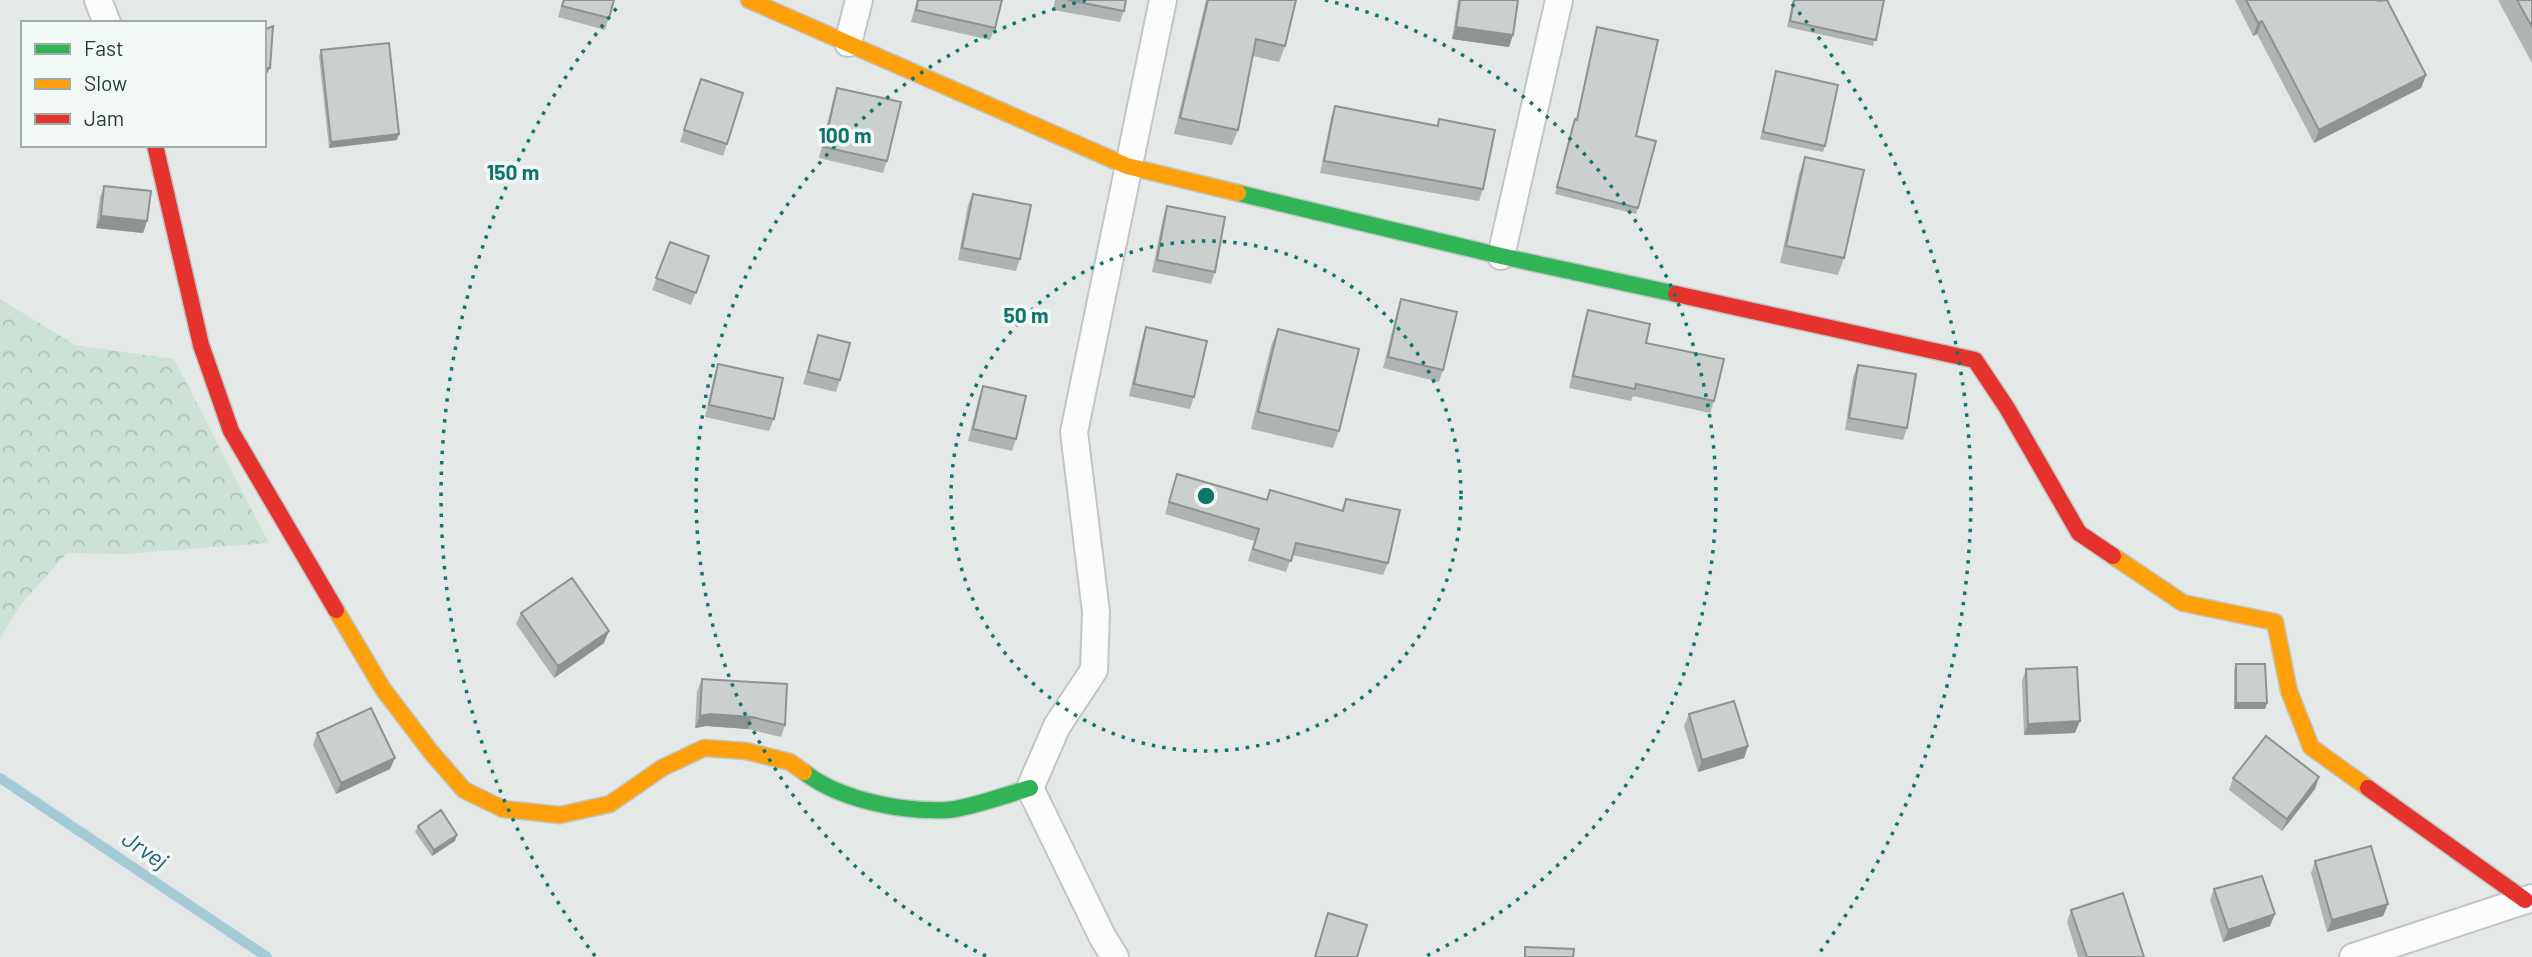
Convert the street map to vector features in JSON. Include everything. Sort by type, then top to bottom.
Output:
[{"type":"street","points":[[99,0],[106,21]]},
{"type":"street","points":[[749,0],[1127,166],[1501,256],[1975,360],[2007,408],[2079,533],[2183,603],[2276,622],[2289,691],[2311,747],[2529,899]]},
{"type":"street","points":[[848,43],[859,0]]},
{"type":"street","points":[[1115,957],[1103,938],[1030,788],[1057,726],[1094,670],[1096,612],[1074,432],[1163,0]]},
{"type":"street","points":[[1501,256],[1559,0]]},
{"type":"street","points":[[156,147],[201,345],[231,431],[383,689],[464,790],[503,809],[560,815],[610,804],[662,768],[704,748],[746,751],[790,762],[819,784],[889,807],[949,810],[1030,788]]},
{"type":"street","points":[[2353,957],[2529,899]]},
{"type":"green space","points":[[0,299],[75,345],[174,359],[269,543],[124,554],[67,553],[22,603],[0,638]]},
{"type":"building","points":[[564,0],[614,0],[609,18],[562,6]]},
{"type":"building","points":[[918,0],[1002,0],[995,28],[916,10]]},
{"type":"building","points":[[1068,0],[1126,0],[1124,11]]},
{"type":"building","points":[[1208,0],[1296,0],[1285,46],[1256,39],[1238,130],[1180,118]]},
{"type":"building","points":[[1460,0],[1518,0],[1513,35],[1456,27]]},
{"type":"building","points":[[1794,0],[1884,0],[1876,40],[1790,21]]},
{"type":"building","points":[[2246,0],[2387,0],[2426,75],[2319,130],[2262,21],[2258,23]]},
{"type":"building","points":[[2517,0],[2532,0],[2532,27]]},
{"type":"building","points":[[273,26],[270,68],[266,68],[266,29]]},
{"type":"building","points":[[1597,27],[1658,40],[1636,136],[1656,141],[1638,208],[1557,187],[1575,119],[1577,120]]},
{"type":"building","points":[[389,43],[399,134],[331,142],[321,50]]},
{"type":"building","points":[[1776,71],[1838,85],[1825,146],[1763,132]]},
{"type":"building","points":[[701,79],[743,93],[727,144],[684,130]]},
{"type":"building","points":[[837,88],[901,102],[887,161],[824,147]]},
{"type":"building","points":[[1335,106],[1438,126],[1439,119],[1495,130],[1483,189],[1324,161]]},
{"type":"building","points":[[1805,157],[1864,170],[1844,258],[1786,246]]},
{"type":"building","points":[[104,186],[151,191],[147,221],[101,216]]},
{"type":"building","points":[[973,194],[1031,205],[1020,259],[962,248]]},
{"type":"building","points":[[1167,206],[1225,217],[1215,272],[1157,260]]},
{"type":"building","points":[[670,242],[709,256],[696,293],[656,278]]},
{"type":"building","points":[[1401,299],[1457,312],[1443,370],[1388,357]]},
{"type":"building","points":[[1588,310],[1650,324],[1646,343],[1724,359],[1714,401],[1636,384],[1635,389],[1573,376]]},
{"type":"building","points":[[1146,327],[1207,341],[1194,397],[1134,384]]},
{"type":"building","points":[[1278,329],[1359,349],[1339,431],[1258,412]]},
{"type":"building","points":[[818,335],[850,343],[840,380],[808,372]]},
{"type":"building","points":[[718,364],[783,378],[774,419],[709,405]]},
{"type":"building","points":[[1858,365],[1916,374],[1907,428],[1849,418]]},
{"type":"building","points":[[983,386],[1026,396],[1016,439],[973,429]]},
{"type":"building","points":[[1177,474],[1267,500],[1270,490],[1343,511],[1346,499],[1400,510],[1388,563],[1296,543],[1291,561],[1253,549],[1259,529],[1169,502]]},
{"type":"building","points":[[572,578],[609,631],[558,666],[521,613]]},
{"type":"building","points":[[2236,664],[2265,664],[2267,703],[2236,703]]},
{"type":"building","points":[[2077,667],[2080,721],[2028,724],[2026,669]]},
{"type":"building","points":[[702,679],[787,684],[785,725],[752,717],[710,714],[700,716]]},
{"type":"building","points":[[1734,701],[1748,746],[1702,760],[1689,714]]},
{"type":"building","points":[[371,708],[395,758],[341,783],[317,733]]},
{"type":"building","points":[[2266,736],[2319,777],[2287,819],[2233,778]]},
{"type":"building","points":[[441,810],[457,835],[434,850],[418,826]]},
{"type":"building","points":[[2371,846],[2388,904],[2332,920],[2315,861]]},
{"type":"building","points":[[2262,876],[2275,914],[2228,930],[2214,889]]},
{"type":"building","points":[[2123,893],[2144,957],[2087,957],[2071,910]]},
{"type":"building","points":[[1328,913],[1367,925],[1357,957],[1315,957]]},
{"type":"building","points":[[1525,947],[1574,949],[1573,957],[1525,957]]},
{"type":"waterway","name":"Jrvej","points":[[0,778],[267,957]]},
{"type":"traffic: fast","points":[[1238,193],[1501,256],[1676,294]]},
{"type":"traffic: fast","points":[[804,772],[853,797],[910,809],[956,809],[1030,788]]},
{"type":"traffic: slow","points":[[749,0],[1127,166],[1238,193]]},
{"type":"traffic: slow","points":[[2113,556],[2183,603],[2275,622],[2289,691],[2311,747],[2368,788]]},
{"type":"traffic: slow","points":[[336,610],[383,689],[431,752],[464,790],[503,809],[560,815],[610,804],[662,768],[704,748],[746,751],[790,762],[804,772]]},
{"type":"traffic: jam","points":[[155,147],[201,345],[231,431],[336,610]]},
{"type":"traffic: jam","points":[[1676,294],[1975,360],[2007,408],[2079,533],[2113,556]]},
{"type":"traffic: jam","points":[[2368,788],[2525,900]]}]
